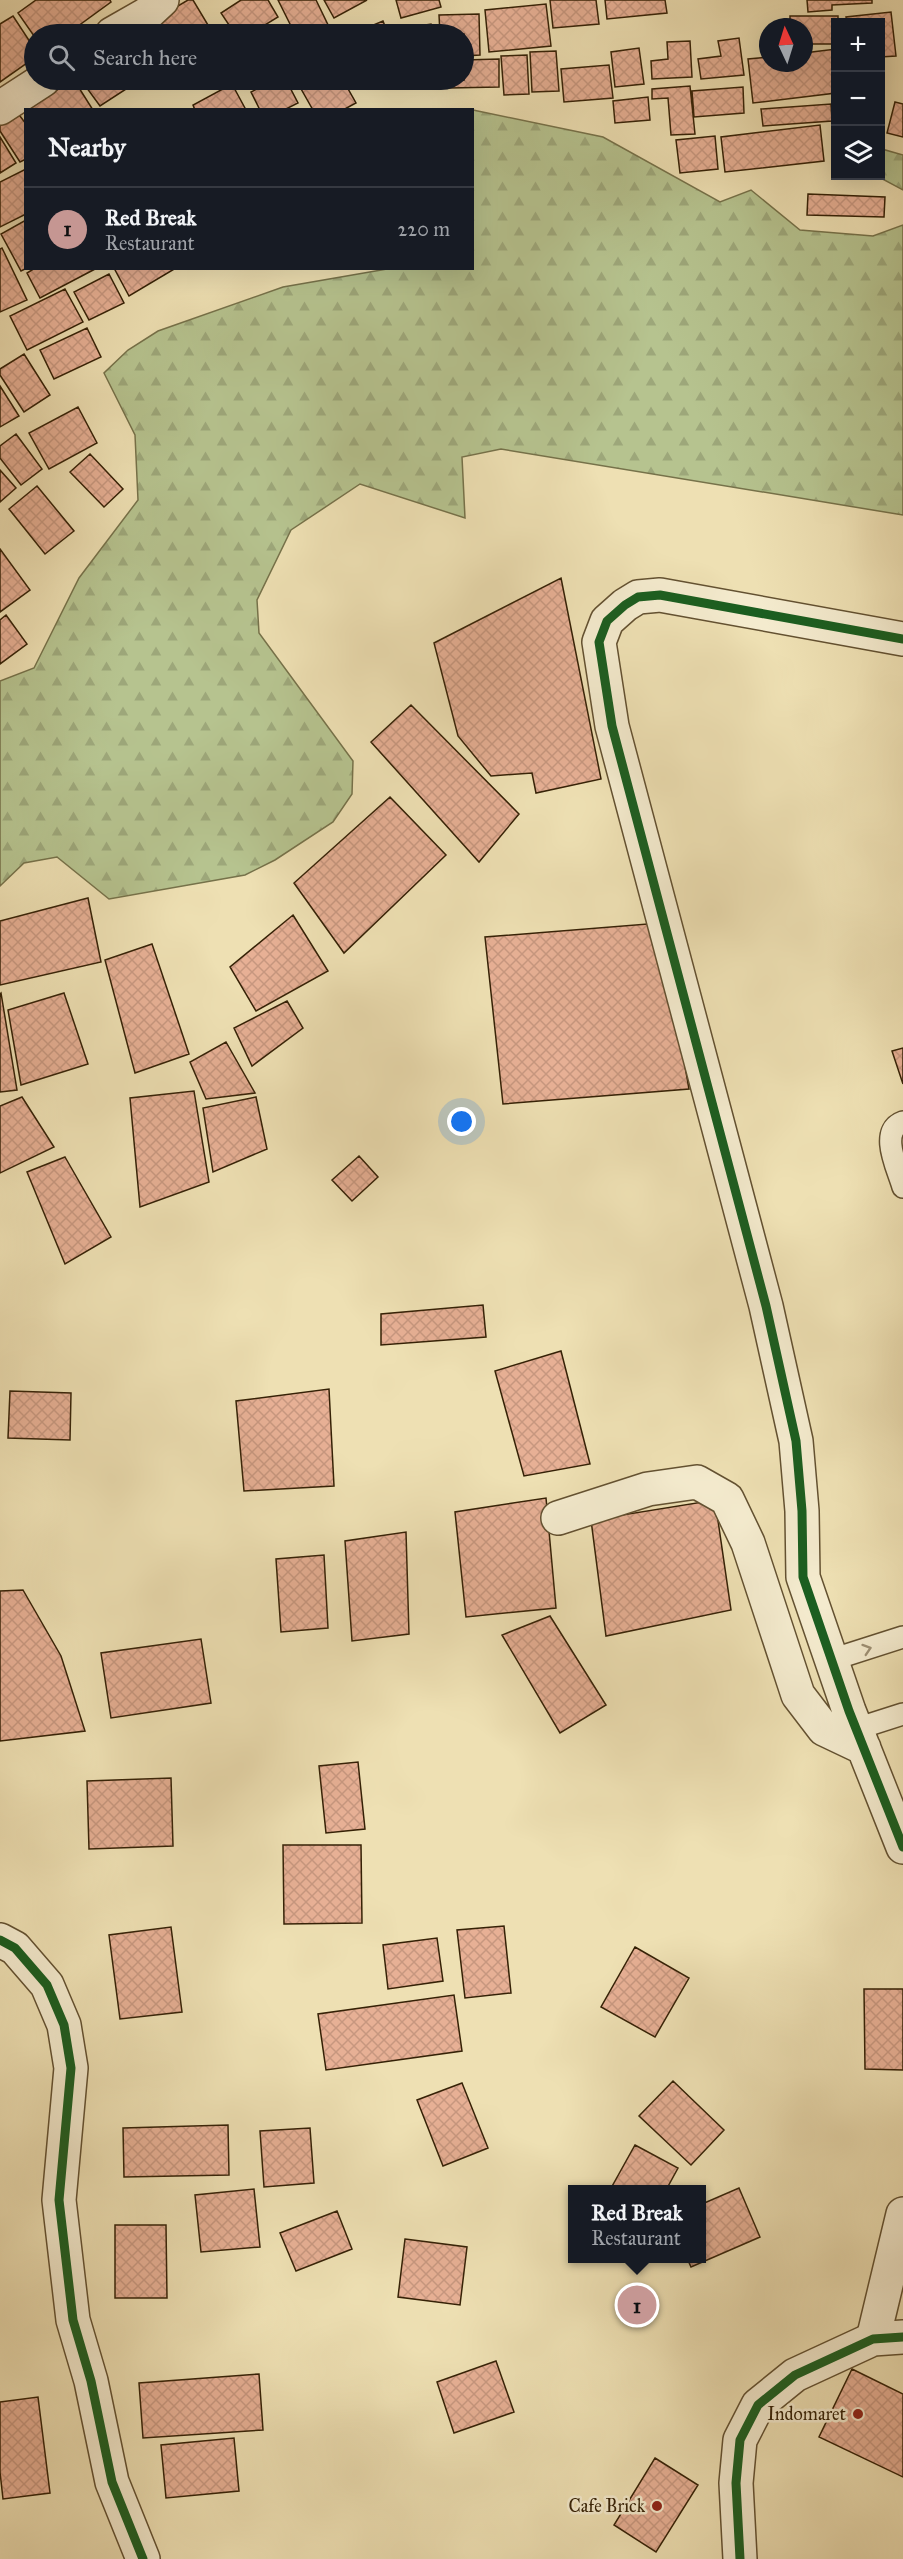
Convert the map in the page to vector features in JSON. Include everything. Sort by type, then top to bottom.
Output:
[{"type":"street","points":[[130,24],[147,14],[162,0]]},
{"type":"street","points":[[0,108],[28,90]]},
{"type":"street","points":[[903,639],[660,595],[638,597],[625,605],[607,621],[599,642],[612,726],[769,1318],[796,1441],[802,1511],[803,1577],[860,1739],[903,1847]]},
{"type":"street","points":[[558,1518],[648,1489],[697,1482],[727,1499],[748,1543],[798,1695],[824,1729],[860,1739]]},
{"type":"street","points":[[0,1940],[15,1948],[47,1985],[64,2025],[71,2068],[59,2200],[73,2320],[91,2381],[112,2482],[143,2559]]},
{"type":"street","points":[[740,2559],[736,2483],[740,2440],[758,2405],[795,2375],[888,2338],[903,2214]]},
{"type":"lane","points":[[903,1122],[899,1123],[890,1135],[890,1144],[903,1187]]},
{"type":"lane","points":[[831,1660],[903,1637]]},
{"type":"lane","points":[[860,1739],[903,1714]]},
{"type":"green space","points":[[474,110],[603,137],[720,202],[751,190],[800,230],[873,236],[903,225],[903,515],[501,449],[462,457],[465,518],[360,484],[291,530],[257,600],[259,633],[353,761],[352,794],[333,822],[275,860],[245,875],[109,899],[57,857],[24,863],[0,886],[0,681],[34,668],[79,578],[138,500],[135,435],[104,373],[128,350],[158,331],[283,287],[381,270],[474,270]]},
{"type":"green space","points":[[885,150],[903,155],[903,190],[884,180]]},
{"type":"building","points":[[36,0],[110,0],[111,2],[81,24],[26,24],[18,13]]},
{"type":"building","points":[[188,0],[193,0],[207,24],[150,24]]},
{"type":"building","points":[[241,0],[268,0],[278,17],[266,24],[228,24],[221,13]]},
{"type":"building","points":[[278,0],[316,0],[328,24],[290,24]]},
{"type":"building","points":[[324,0],[367,0],[334,18]]},
{"type":"building","points":[[396,0],[439,0],[441,7],[401,18]]},
{"type":"building","points":[[550,0],[596,0],[599,24],[553,28]]},
{"type":"building","points":[[605,0],[665,0],[667,13],[607,19]]},
{"type":"building","points":[[807,0],[872,0],[872,3],[832,5],[832,10],[808,12]]},
{"type":"building","points":[[546,4],[551,46],[489,52],[485,10]]},
{"type":"building","points":[[891,12],[896,56],[885,57],[885,18],[846,17]]},
{"type":"building","points":[[479,14],[480,55],[474,55],[474,24],[439,24],[439,15]]},
{"type":"building","points":[[13,16],[24,33],[24,65],[0,82],[0,24]]},
{"type":"building","points":[[790,16],[838,16],[838,18],[831,18],[831,44],[813,44],[813,18],[790,18]]},
{"type":"building","points":[[739,38],[744,75],[701,79],[698,59],[721,56],[718,41]]},
{"type":"building","points":[[690,41],[692,77],[652,79],[651,61],[668,59],[667,42]]},
{"type":"building","points":[[639,48],[644,84],[615,87],[611,52]]},
{"type":"building","points":[[831,50],[831,94],[753,103],[748,59],[759,58],[759,72],[813,72],[813,52]]},
{"type":"building","points":[[556,51],[559,91],[532,92],[530,52]]},
{"type":"building","points":[[527,55],[529,94],[504,95],[501,56]]},
{"type":"building","points":[[499,59],[499,87],[474,88],[474,60]]},
{"type":"building","points":[[609,65],[613,98],[564,102],[561,69]]},
{"type":"building","points":[[690,86],[695,134],[671,135],[668,98],[652,99],[652,89]]},
{"type":"building","points":[[743,87],[744,113],[694,117],[692,91]]},
{"type":"building","points":[[57,90],[80,90],[92,108],[30,108],[29,106]]},
{"type":"building","points":[[88,90],[125,90],[100,106]]},
{"type":"building","points":[[221,90],[235,90],[245,108],[194,108],[193,105]]},
{"type":"building","points":[[291,90],[298,103],[288,108],[259,108],[251,92]]},
{"type":"building","points":[[302,90],[349,90],[356,103],[347,108],[312,108]]},
{"type":"building","points":[[648,97],[650,120],[615,123],[613,101]]},
{"type":"building","points":[[895,102],[903,104],[903,137],[887,133]]},
{"type":"building","points":[[831,104],[831,121],[763,126],[761,109]]},
{"type":"building","points":[[17,112],[24,121],[24,160],[20,162],[0,131],[0,123]]},
{"type":"building","points":[[820,125],[824,161],[725,172],[721,137]]},
{"type":"building","points":[[715,136],[718,169],[680,173],[676,140]]},
{"type":"building","points":[[0,137],[16,163],[0,173]]},
{"type":"building","points":[[24,170],[24,215],[0,227],[0,182]]},
{"type":"building","points":[[808,194],[885,197],[884,217],[807,215]]},
{"type":"building","points":[[24,221],[24,270],[21,271],[1,234]]},
{"type":"building","points":[[2,248],[27,300],[0,312],[0,249]]},
{"type":"building","points":[[32,270],[93,270],[40,298],[27,273]]},
{"type":"building","points":[[115,270],[173,270],[129,296]]},
{"type":"building","points":[[109,274],[124,303],[89,320],[74,292]]},
{"type":"building","points":[[65,289],[83,322],[27,350],[10,316]]},
{"type":"building","points":[[87,328],[101,357],[54,379],[40,350]]},
{"type":"building","points":[[24,354],[50,395],[24,412],[0,375],[0,369]]},
{"type":"building","points":[[0,386],[19,416],[0,427]]},
{"type":"building","points":[[78,407],[97,443],[49,469],[29,433]]},
{"type":"building","points":[[16,434],[42,469],[21,485],[0,458],[0,446]]},
{"type":"building","points":[[90,454],[123,489],[104,507],[70,472]]},
{"type":"building","points":[[0,470],[16,488],[0,502]]},
{"type":"building","points":[[37,486],[74,531],[45,554],[9,509]]},
{"type":"building","points":[[0,549],[30,590],[0,612]]},
{"type":"building","points":[[561,578],[601,779],[536,793],[532,773],[491,776],[458,736],[434,643]]},
{"type":"building","points":[[6,615],[27,644],[0,664],[0,620]]},
{"type":"building","points":[[411,705],[519,814],[479,862],[371,742]]},
{"type":"building","points":[[390,797],[446,855],[344,953],[294,883]]},
{"type":"building","points":[[88,898],[101,962],[0,985],[0,921]]},
{"type":"building","points":[[293,915],[328,971],[256,1011],[230,967]]},
{"type":"building","points":[[660,923],[689,1089],[503,1104],[485,937]]},
{"type":"building","points":[[152,944],[189,1054],[135,1073],[105,960]]},
{"type":"building","points":[[64,993],[88,1064],[21,1085],[8,1010]]},
{"type":"building","points":[[0,994],[17,1090],[0,1092]]},
{"type":"building","points":[[287,1001],[303,1028],[252,1066],[234,1028]]},
{"type":"building","points":[[226,1042],[255,1093],[206,1099],[190,1062]]},
{"type":"building","points":[[903,1048],[903,1084],[892,1051]]},
{"type":"building","points":[[194,1091],[209,1182],[140,1207],[130,1098]]},
{"type":"building","points":[[22,1097],[54,1147],[0,1173],[0,1106]]},
{"type":"building","points":[[256,1097],[267,1149],[213,1172],[203,1108]]},
{"type":"building","points":[[359,1156],[378,1177],[352,1201],[332,1180]]},
{"type":"building","points":[[65,1157],[111,1237],[65,1264],[27,1172]]},
{"type":"building","points":[[483,1305],[486,1337],[381,1345],[381,1314]]},
{"type":"building","points":[[561,1351],[590,1464],[524,1476],[495,1371]]},
{"type":"building","points":[[329,1389],[334,1486],[244,1491],[236,1401]]},
{"type":"building","points":[[10,1391],[71,1393],[70,1440],[8,1438]]},
{"type":"building","points":[[546,1498],[556,1608],[466,1617],[455,1512]]},
{"type":"building","points":[[715,1500],[731,1610],[606,1636],[591,1520]]},
{"type":"building","points":[[406,1532],[409,1634],[352,1641],[345,1541]]},
{"type":"building","points":[[324,1555],[328,1628],[281,1632],[276,1559]]},
{"type":"building","points":[[23,1590],[61,1656],[85,1731],[0,1741],[0,1591]]},
{"type":"building","points":[[550,1616],[606,1705],[560,1733],[502,1635]]},
{"type":"building","points":[[201,1639],[211,1703],[111,1718],[101,1653]]},
{"type":"building","points":[[358,1762],[365,1829],[326,1833],[319,1766]]},
{"type":"building","points":[[171,1778],[173,1846],[89,1849],[87,1781]]},
{"type":"building","points":[[283,1845],[361,1845],[362,1923],[284,1924]]},
{"type":"building","points":[[504,1926],[511,1993],[465,1998],[457,1930]]},
{"type":"building","points":[[171,1927],[182,2012],[120,2019],[109,1935]]},
{"type":"building","points":[[437,1938],[443,1981],[388,1989],[383,1945]]},
{"type":"building","points":[[635,1947],[689,1978],[655,2037],[601,2007]]},
{"type":"building","points":[[864,1989],[903,1989],[903,2070],[865,2069]]},
{"type":"building","points":[[454,1995],[462,2051],[326,2070],[318,2014]]},
{"type":"building","points":[[673,2081],[724,2130],[691,2165],[639,2116]]},
{"type":"building","points":[[462,2083],[488,2148],[443,2166],[417,2100]]},
{"type":"building","points":[[228,2125],[229,2175],[124,2177],[123,2128]]},
{"type":"building","points":[[310,2128],[314,2183],[264,2187],[260,2131]]},
{"type":"building","points":[[635,2145],[678,2168],[669,2185],[613,2185]]},
{"type":"building","points":[[739,2188],[760,2237],[706,2260],[706,2202]]},
{"type":"building","points":[[254,2189],[260,2247],[201,2252],[195,2195]]},
{"type":"building","points":[[337,2211],[352,2249],[296,2271],[280,2233]]},
{"type":"building","points":[[115,2225],[166,2225],[167,2298],[115,2298]]},
{"type":"building","points":[[405,2239],[467,2247],[460,2305],[398,2297]]},
{"type":"building","points":[[496,2361],[514,2412],[454,2433],[437,2382]]},
{"type":"building","points":[[852,2369],[903,2394],[903,2477],[819,2437]]},
{"type":"building","points":[[259,2374],[263,2430],[143,2438],[139,2383]]},
{"type":"building","points":[[38,2397],[50,2493],[3,2499],[0,2472],[0,2402]]},
{"type":"building","points":[[234,2438],[239,2491],[166,2498],[161,2445]]},
{"type":"building","points":[[655,2458],[698,2485],[656,2552],[614,2525]]},
{"type":"cycle path","points":[[903,639],[660,595],[638,597],[625,605],[607,621],[599,642],[612,726],[766,1306],[796,1441],[802,1511],[803,1577],[849,1711],[903,1847]]},
{"type":"cycle path","points":[[0,1940],[15,1948],[47,1985],[64,2025],[71,2068],[59,2200],[73,2320],[91,2381],[112,2482],[143,2559]]},
{"type":"cycle path","points":[[740,2559],[736,2483],[740,2440],[758,2405],[795,2375],[873,2339],[903,2337]]},
{"type":"place","name":"Red Break","points":[[637,2305]]},
{"type":"place","name":"Indomaret","points":[[858,2414]]},
{"type":"place","name":"Cafe Brick","points":[[657,2506]]}]
